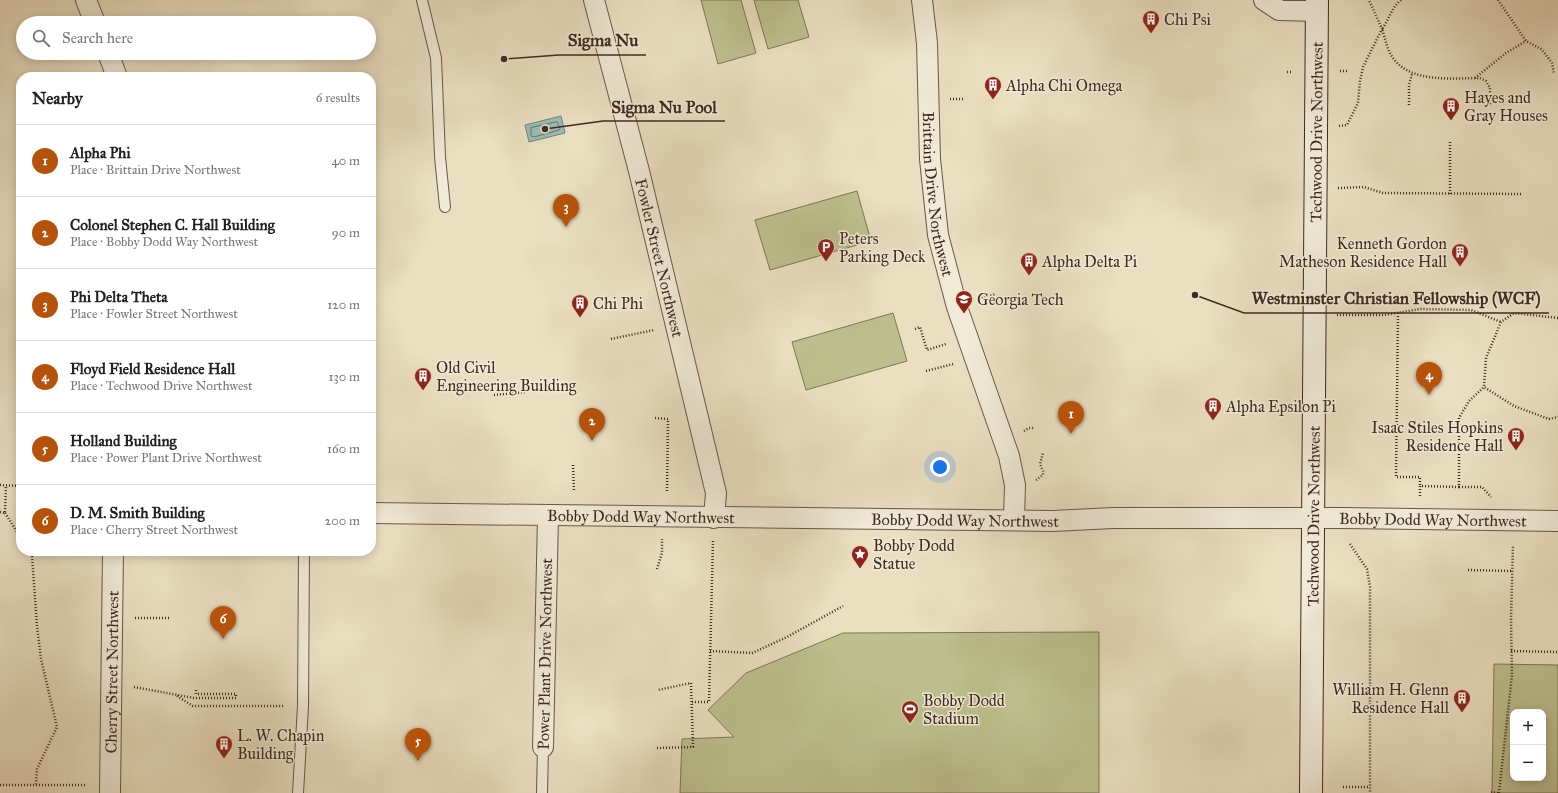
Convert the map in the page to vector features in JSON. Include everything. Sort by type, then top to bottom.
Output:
[{"type":"street","points":[[86,0],[92,16]]},
{"type":"street","name":"Fowler Street Northwest","points":[[594,0],[639,171],[716,493],[714,518]]},
{"type":"street","name":"Brittain Drive Northwest","points":[[922,0],[927,43],[930,159],[938,235],[957,307],[1009,456],[1015,485],[1014,520]]},
{"type":"street","points":[[1264,0],[1279,10],[1317,5]]},
{"type":"street","name":"Techwood Drive Northwest","points":[[1311,793],[1317,5]]},
{"type":"street","points":[[111,60],[115,72]]},
{"type":"street","name":"Bobby Dodd Way Northwest","points":[[376,513],[1053,521],[1113,518],[1314,518],[1558,521]]},
{"type":"street","name":"Power Plant Drive Northwest","points":[[544,747],[548,516]]},
{"type":"street","name":"Cherry Street Northwest","points":[[110,793],[113,556]]},
{"type":"lane","points":[[422,0],[436,58],[440,158],[445,207]]},
{"type":"lane","points":[[298,793],[303,706],[304,556]]},
{"type":"lane","name":"Power Plant Drive Northwest","points":[[542,793],[544,747]]},
{"type":"path","points":[[1369,0],[1382,29],[1391,55],[1398,64],[1412,74],[1425,77],[1480,78],[1486,80],[1490,88],[1490,106]]},
{"type":"path","points":[[1316,127],[1347,125],[1358,103],[1363,67],[1382,29],[1387,23],[1391,11],[1401,0]]},
{"type":"path","points":[[1498,0],[1526,41],[1541,49],[1546,55],[1552,63],[1554,74]]},
{"type":"path","points":[[1475,78],[1506,53],[1526,41]]},
{"type":"path","points":[[1409,105],[1409,86],[1412,74]]},
{"type":"path","points":[[957,100],[963,99]]},
{"type":"path","points":[[1450,142],[1450,194]]},
{"type":"path","points":[[1351,187],[1364,187],[1383,193],[1523,194]]},
{"type":"path","points":[[976,300],[996,294]]},
{"type":"path","points":[[1349,316],[1384,316],[1420,309],[1471,310],[1501,322]]},
{"type":"path","points":[[1398,313],[1396,477],[1420,477],[1420,496]]},
{"type":"path","points":[[1459,487],[1459,418],[1469,401],[1484,387],[1486,358],[1501,322],[1514,313],[1558,318]]},
{"type":"path","points":[[915,329],[920,327],[927,350],[950,343]]},
{"type":"path","points":[[611,339],[656,329]]},
{"type":"path","points":[[926,371],[957,363]]},
{"type":"path","points":[[1484,387],[1514,406],[1549,419],[1558,417]]},
{"type":"path","points":[[494,394],[520,393],[525,392],[527,389]]},
{"type":"path","points":[[656,418],[668,419],[667,494]]},
{"type":"path","points":[[1032,482],[1044,475],[1044,471],[1040,464],[1043,452]]},
{"type":"path","points":[[573,465],[573,474]]},
{"type":"path","points":[[0,485],[16,486]]},
{"type":"path","points":[[6,485],[5,513],[16,530]]},
{"type":"path","points":[[1420,486],[1482,487],[1490,497]]},
{"type":"path","points":[[0,512],[5,513]]},
{"type":"path","points":[[656,569],[662,552],[662,536]]},
{"type":"path","points":[[692,702],[709,702],[713,537]]},
{"type":"path","points":[[1350,544],[1367,569],[1370,587],[1370,793]]},
{"type":"path","points":[[1490,792],[1499,793],[1512,675],[1512,545]]},
{"type":"path","points":[[32,556],[41,659],[56,727],[37,769],[36,785]]},
{"type":"path","points":[[1468,570],[1512,571]]},
{"type":"path","points":[[710,651],[752,652],[787,637],[843,606]]},
{"type":"path","points":[[112,618],[170,618]]},
{"type":"path","points":[[1511,651],[1558,652]]},
{"type":"path","points":[[112,682],[194,698],[236,698],[236,694],[196,694],[196,690]]},
{"type":"path","points":[[656,748],[693,747],[690,683],[658,690]]},
{"type":"path","points":[[175,694],[193,706],[303,706]]},
{"type":"path","points":[[0,785],[82,785]]},
{"type":"path","points":[[1344,787],[1370,787]]},
{"type":"green space","points":[[701,0],[741,0],[756,53],[718,64]]},
{"type":"green space","points":[[754,0],[798,0],[809,37],[768,49]]},
{"type":"green space","points":[[857,191],[871,241],[770,270],[755,220]]},
{"type":"green space","points":[[893,313],[907,361],[806,390],[792,342]]},
{"type":"green space","name":"Bobby Dodd Stadium","points":[[1099,632],[1099,793],[680,793],[682,739],[734,737],[708,710],[746,673],[843,633]]},
{"type":"green space","points":[[1494,664],[1558,665],[1558,793],[1492,793]]},
{"type":"water","points":[[561,116],[565,133],[529,142],[525,125]]},
{"type":"place","name":"Chi Psi","points":[[1151,34]]},
{"type":"place","name":"Sigma Nu","points":[[504,59]]},
{"type":"place","name":"Alpha Chi Omega","points":[[993,100]]},
{"type":"place","name":"Hayes and Gray Houses","points":[[1451,121]]},
{"type":"place","name":"Sigma Nu Pool","points":[[545,129]]},
{"type":"place","name":"Phi Delta Theta","points":[[566,227]]},
{"type":"place","name":"Peters Parking Deck","points":[[826,262]]},
{"type":"place","name":"Kenneth Gordon Matheson Residence Hall","points":[[1460,267]]},
{"type":"place","name":"Alpha Delta Pi","points":[[1029,276]]},
{"type":"place","name":"Westminster Christian Fellowship (WCF)","points":[[1195,295]]},
{"type":"place","name":"Georgia Tech","points":[[964,314]]},
{"type":"place","name":"Chi Phi","points":[[580,318]]},
{"type":"place","name":"Old Civil Engineering Building","points":[[423,391]]},
{"type":"place","name":"Floyd Field Residence Hall","points":[[1429,395]]},
{"type":"place","name":"Alpha Epsilon Pi","points":[[1213,421]]},
{"type":"place","name":"Alpha Phi","points":[[1071,434]]},
{"type":"place","name":"Colonel Stephen C. Hall Building","points":[[592,441]]},
{"type":"place","name":"Isaac Stiles Hopkins Residence Hall","points":[[1516,451]]},
{"type":"place","name":"Bobby Dodd Statue","points":[[860,569]]},
{"type":"place","name":"D. M. Smith Building","points":[[223,639]]},
{"type":"place","name":"William H. Glenn Residence Hall","points":[[1462,713]]},
{"type":"place","name":"Bobby Dodd Stadium","points":[[910,724]]},
{"type":"place","name":"L. W. Chapin Building","points":[[224,759]]},
{"type":"place","name":"Holland Building","points":[[418,761]]}]
